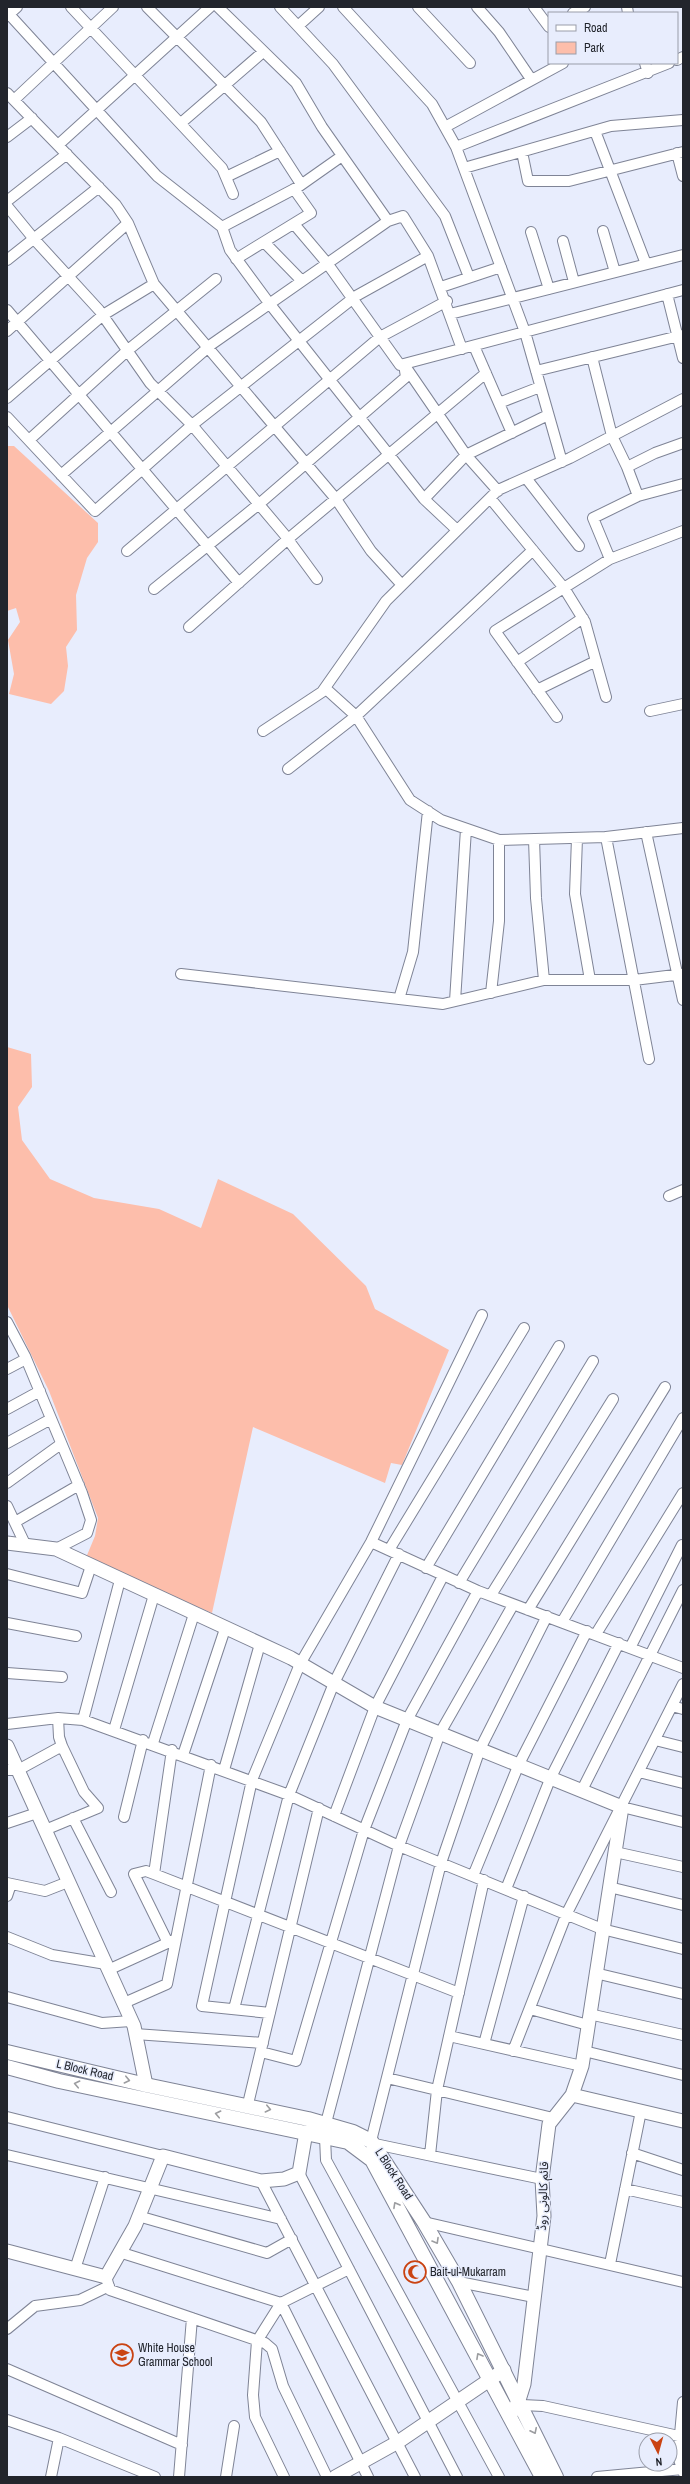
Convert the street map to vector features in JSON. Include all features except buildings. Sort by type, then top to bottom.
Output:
[{"type":"main road","name":"L Block Road","points":[[7,2052],[146,2085],[248,2104],[325,2130],[373,2143],[424,2222],[459,2282],[556,2477]]},
{"type":"main road","name":"L Block Road","points":[[7,2067],[59,2081],[306,2132],[325,2130],[348,2142],[372,2160],[491,2379],[542,2477]]},
{"type":"street","points":[[17,7],[8,14],[157,176],[222,227],[230,250],[269,303],[424,499],[458,530]]},
{"type":"street","points":[[71,7],[222,168],[233,194]]},
{"type":"street","points":[[113,7],[54,63],[10,96],[116,205],[128,224],[154,284],[209,346],[336,499],[371,551],[402,585]]},
{"type":"street","points":[[147,7],[261,122],[280,151],[311,213],[236,259]]},
{"type":"street","points":[[58,145],[210,7]]},
{"type":"street","points":[[218,7],[296,83],[342,156],[388,221]]},
{"type":"street","points":[[280,7],[362,101],[445,216],[469,277]]},
{"type":"street","points":[[298,26],[319,7]]},
{"type":"street","points":[[344,7],[432,104],[456,147],[525,332],[562,462]]},
{"type":"street","points":[[418,7],[470,63]]},
{"type":"street","points":[[477,7],[499,32],[530,79]]},
{"type":"street","points":[[534,7],[548,26]]},
{"type":"street","points":[[575,12],[585,7]]},
{"type":"street","points":[[181,123],[224,84],[263,52]]},
{"type":"street","points":[[445,128],[530,79],[561,64]]},
{"type":"street","points":[[456,147],[646,68],[665,64]]},
{"type":"street","points":[[7,137],[32,118]]},
{"type":"street","points":[[464,168],[611,126],[683,120]]},
{"type":"street","points":[[595,131],[646,264]]},
{"type":"street","points":[[226,177],[280,151]]},
{"type":"street","points":[[522,152],[528,181],[569,181],[680,153],[683,176]]},
{"type":"street","points":[[7,201],[67,154]]},
{"type":"street","points":[[222,227],[297,187],[342,156]]},
{"type":"street","points":[[7,260],[99,187]]},
{"type":"street","points":[[7,206],[34,239],[103,315],[150,383],[192,425],[227,466],[288,539],[317,579]]},
{"type":"street","points":[[61,475],[209,346],[388,221],[403,216],[428,256],[447,301],[462,349]]},
{"type":"street","points":[[7,331],[128,224]]},
{"type":"street","points":[[294,224],[327,264],[400,365],[683,290]]},
{"type":"street","points":[[602,231],[615,272]]},
{"type":"street","points":[[531,232],[548,289]]},
{"type":"street","points":[[563,241],[574,282]]},
{"type":"street","points":[[264,242],[302,281]]},
{"type":"street","points":[[450,314],[683,255]]},
{"type":"street","points":[[7,417],[95,511],[192,425],[353,299],[428,256]]},
{"type":"street","points":[[440,287],[501,267]]},
{"type":"street","points":[[29,440],[128,350],[216,280]]},
{"type":"street","points":[[7,398],[103,315],[154,284]]},
{"type":"street","points":[[667,294],[680,336],[683,358]]},
{"type":"street","points":[[127,551],[380,337],[447,301]]},
{"type":"street","points":[[7,310],[239,583]]},
{"type":"street","points":[[536,371],[680,336]]},
{"type":"street","points":[[474,346],[512,433]]},
{"type":"street","points":[[592,357],[612,436],[628,467],[638,496]]},
{"type":"street","points":[[404,364],[533,550],[564,588],[583,618],[606,697]]},
{"type":"street","points":[[154,589],[259,504],[406,377],[404,364]]},
{"type":"street","points":[[190,627],[288,539],[486,373]]},
{"type":"street","points":[[499,402],[540,388]]},
{"type":"street","points":[[263,731],[324,688],[386,601],[494,494],[562,462],[683,399]]},
{"type":"street","points":[[424,499],[466,455],[548,415]]},
{"type":"street","points":[[628,467],[655,452],[683,443]]},
{"type":"street","points":[[526,478],[579,546]]},
{"type":"street","points":[[610,559],[593,518],[638,496],[683,484]]},
{"type":"street","points":[[557,717],[495,631],[610,559],[683,531]]},
{"type":"street","points":[[288,769],[356,716],[533,550]]},
{"type":"street","points":[[518,662],[583,618]]},
{"type":"street","points":[[537,690],[596,661]]},
{"type":"street","points":[[324,688],[356,716],[410,800],[440,820],[499,840],[606,837],[683,828]]},
{"type":"street","points":[[650,711],[683,704]]},
{"type":"street","points":[[400,999],[413,952],[428,811]]},
{"type":"street","points":[[455,1002],[466,829]]},
{"type":"street","points":[[646,832],[680,975],[683,1000]]},
{"type":"street","points":[[606,837],[649,1059]]},
{"type":"street","points":[[577,838],[575,894],[590,980]]},
{"type":"street","points":[[534,839],[536,898],[544,980]]},
{"type":"street","points":[[491,993],[499,921],[499,840]]},
{"type":"street","points":[[181,974],[443,1004],[544,980],[634,980],[680,975]]},
{"type":"street","points":[[669,1196],[683,1190]]},
{"type":"street","points":[[270,2013],[202,2006],[252,1780],[300,1664],[371,1542],[482,1315]]},
{"type":"street","points":[[7,1322],[40,1391],[91,1520],[87,1533],[56,1549]]},
{"type":"street","points":[[389,1550],[524,1328]]},
{"type":"street","points":[[426,1568],[559,1346]]},
{"type":"street","points":[[7,1369],[26,1359]]},
{"type":"street","points":[[459,1583],[593,1361]]},
{"type":"street","points":[[528,1610],[665,1387]]},
{"type":"street","points":[[7,1409],[40,1391]]},
{"type":"street","points":[[491,1596],[613,1399]]},
{"type":"street","points":[[562,1622],[683,1418]]},
{"type":"street","points":[[7,1443],[51,1419]]},
{"type":"street","points":[[7,1483],[61,1444]]},
{"type":"street","points":[[15,1522],[78,1485]]},
{"type":"street","points":[[473,1876],[519,1764],[592,1633],[683,1493]]},
{"type":"street","points":[[7,1506],[25,1544]]},
{"type":"street","points":[[371,1542],[478,1591],[683,1668]]},
{"type":"street","points":[[7,1543],[56,1549],[260,1644],[300,1664],[375,1707],[519,1764],[622,1807],[683,1822]]},
{"type":"street","points":[[630,1648],[682,1545]]},
{"type":"street","points":[[234,2009],[289,1795],[334,1683],[399,1554]]},
{"type":"street","points":[[7,1574],[82,1592],[91,1566]]},
{"type":"street","points":[[334,1816],[375,1707],[443,1576]]},
{"type":"street","points":[[83,1720],[120,1580]]},
{"type":"street","points":[[582,1790],[683,1590]]},
{"type":"street","points":[[135,2034],[262,2047],[296,2061],[364,1830],[407,1720],[478,1591]]},
{"type":"street","points":[[114,1730],[154,1595]]},
{"type":"street","points":[[499,2477],[459,2400],[326,2160],[325,2130],[399,1846],[440,1733],[513,1605]]},
{"type":"street","points":[[154,1744],[194,1614]]},
{"type":"street","points":[[542,2179],[373,2143],[387,2078],[441,1863],[480,1749],[547,1616]]},
{"type":"street","points":[[7,1623],[76,1636]]},
{"type":"street","points":[[183,1755],[225,1629]]},
{"type":"street","points":[[506,1889],[551,1777],[619,1643]]},
{"type":"street","points":[[224,1770],[260,1644]]},
{"type":"street","points":[[7,1673],[62,1677]]},
{"type":"street","points":[[513,2051],[567,1913],[640,1772],[683,1684]]},
{"type":"street","points":[[672,1706],[683,1709]]},
{"type":"street","points":[[45,1830],[98,1808],[84,1792],[58,1737],[58,1718]]},
{"type":"street","points":[[7,1724],[58,1718],[83,1720],[114,1730],[172,1750],[289,1795],[399,1846],[567,1913],[602,1929],[683,1949]]},
{"type":"street","points":[[124,1817],[143,1740]]},
{"type":"street","points":[[655,1740],[683,1746]]},
{"type":"street","points":[[7,1746],[12,1770],[37,1813],[124,2003],[135,2034],[146,2085]]},
{"type":"street","points":[[12,1770],[62,1746]]},
{"type":"street","points":[[154,1874],[172,1750]]},
{"type":"street","points":[[124,2003],[167,1984],[172,1941],[186,1887],[211,1765]]},
{"type":"street","points":[[640,1772],[683,1783]]},
{"type":"street","points":[[622,1807],[595,1973],[582,2066],[572,2095],[683,2121]]},
{"type":"street","points":[[248,2104],[319,1808]]},
{"type":"street","points":[[7,1823],[37,1813]]},
{"type":"street","points":[[73,1818],[111,1892]]},
{"type":"street","points":[[615,1852],[683,1867]]},
{"type":"street","points":[[172,1941],[134,1874],[146,1871],[459,1993]]},
{"type":"street","points":[[430,2155],[436,2090],[484,1880]]},
{"type":"street","points":[[7,1896],[9,1883],[45,1891],[68,1882]]},
{"type":"street","points":[[609,1887],[683,1905]]},
{"type":"street","points":[[484,2044],[524,1896]]},
{"type":"street","points":[[7,1937],[52,1955],[107,1967],[172,1941]]},
{"type":"street","points":[[595,1973],[683,1994]]},
{"type":"street","points":[[7,1997],[102,2023],[131,2021]]},
{"type":"street","points":[[530,2009],[683,2035]]},
{"type":"street","points":[[449,2036],[582,2066]]},
{"type":"street","points":[[584,2052],[683,2076]]},
{"type":"street","points":[[387,2078],[553,2118]]},
{"type":"street","name":"قائم کالونی روڈ","points":[[510,2416],[520,2403],[524,2384],[544,2216],[542,2179],[549,2124],[572,2095]]},
{"type":"street","points":[[610,2264],[641,2111]]},
{"type":"street","points":[[7,2117],[261,2181],[284,2179],[299,2173]]},
{"type":"street","points":[[306,2132],[299,2173],[457,2477]]},
{"type":"street","points":[[632,2153],[683,2170]]},
{"type":"street","points":[[7,2155],[281,2219]]},
{"type":"street","points":[[7,2329],[35,2306],[80,2300],[107,2281],[119,2252],[138,2216],[163,2156]]},
{"type":"street","points":[[75,2269],[105,2178]]},
{"type":"street","points":[[261,2181],[415,2477]]},
{"type":"street","points":[[625,2189],[683,2202]]},
{"type":"street","points":[[138,2216],[267,2253],[292,2239]]},
{"type":"street","points":[[424,2222],[540,2247],[683,2282]]},
{"type":"street","points":[[7,2251],[75,2269],[107,2281]]},
{"type":"street","points":[[119,2252],[281,2303],[368,2477]]},
{"type":"street","points":[[284,2477],[255,2416],[253,2395],[257,2341],[281,2303],[348,2269]]},
{"type":"street","points":[[107,2281],[110,2290],[265,2343],[272,2349],[283,2386],[327,2477]]},
{"type":"street","points":[[459,2282],[534,2297]]},
{"type":"street","points":[[180,2477],[192,2318]]},
{"type":"street","points":[[7,2369],[182,2445]]},
{"type":"street","points":[[335,2477],[398,2442],[504,2370]]},
{"type":"street","points":[[597,2477],[683,2470],[678,2456],[681,2437],[683,2402]]},
{"type":"street","points":[[520,2403],[543,2406],[681,2437]]},
{"type":"street","points":[[7,2420],[59,2438],[155,2477]]},
{"type":"street","points":[[226,2477],[234,2426]]},
{"type":"street","points":[[54,2476],[59,2438]]},
{"type":"green space","points":[[7,446],[14,446],[98,523],[98,542],[87,558],[76,595],[77,630],[66,647],[68,666],[64,691],[51,704],[9,694],[14,674],[8,640],[20,622],[16,608],[7,611]]},
{"type":"green space","points":[[7,1047],[31,1054],[32,1087],[18,1107],[22,1140],[50,1179],[94,1198],[159,1209],[201,1228],[218,1179],[293,1214],[366,1286],[375,1309],[449,1350],[402,1465],[391,1463],[385,1483],[253,1427],[212,1613],[85,1560],[95,1536],[98,1518],[49,1391],[7,1305]]},
{"type":"place","name":"Bait-ul-Mukarram","points":[[415,2272]]},
{"type":"place","name":"White House Grammar School","points":[[122,2355]]}]
